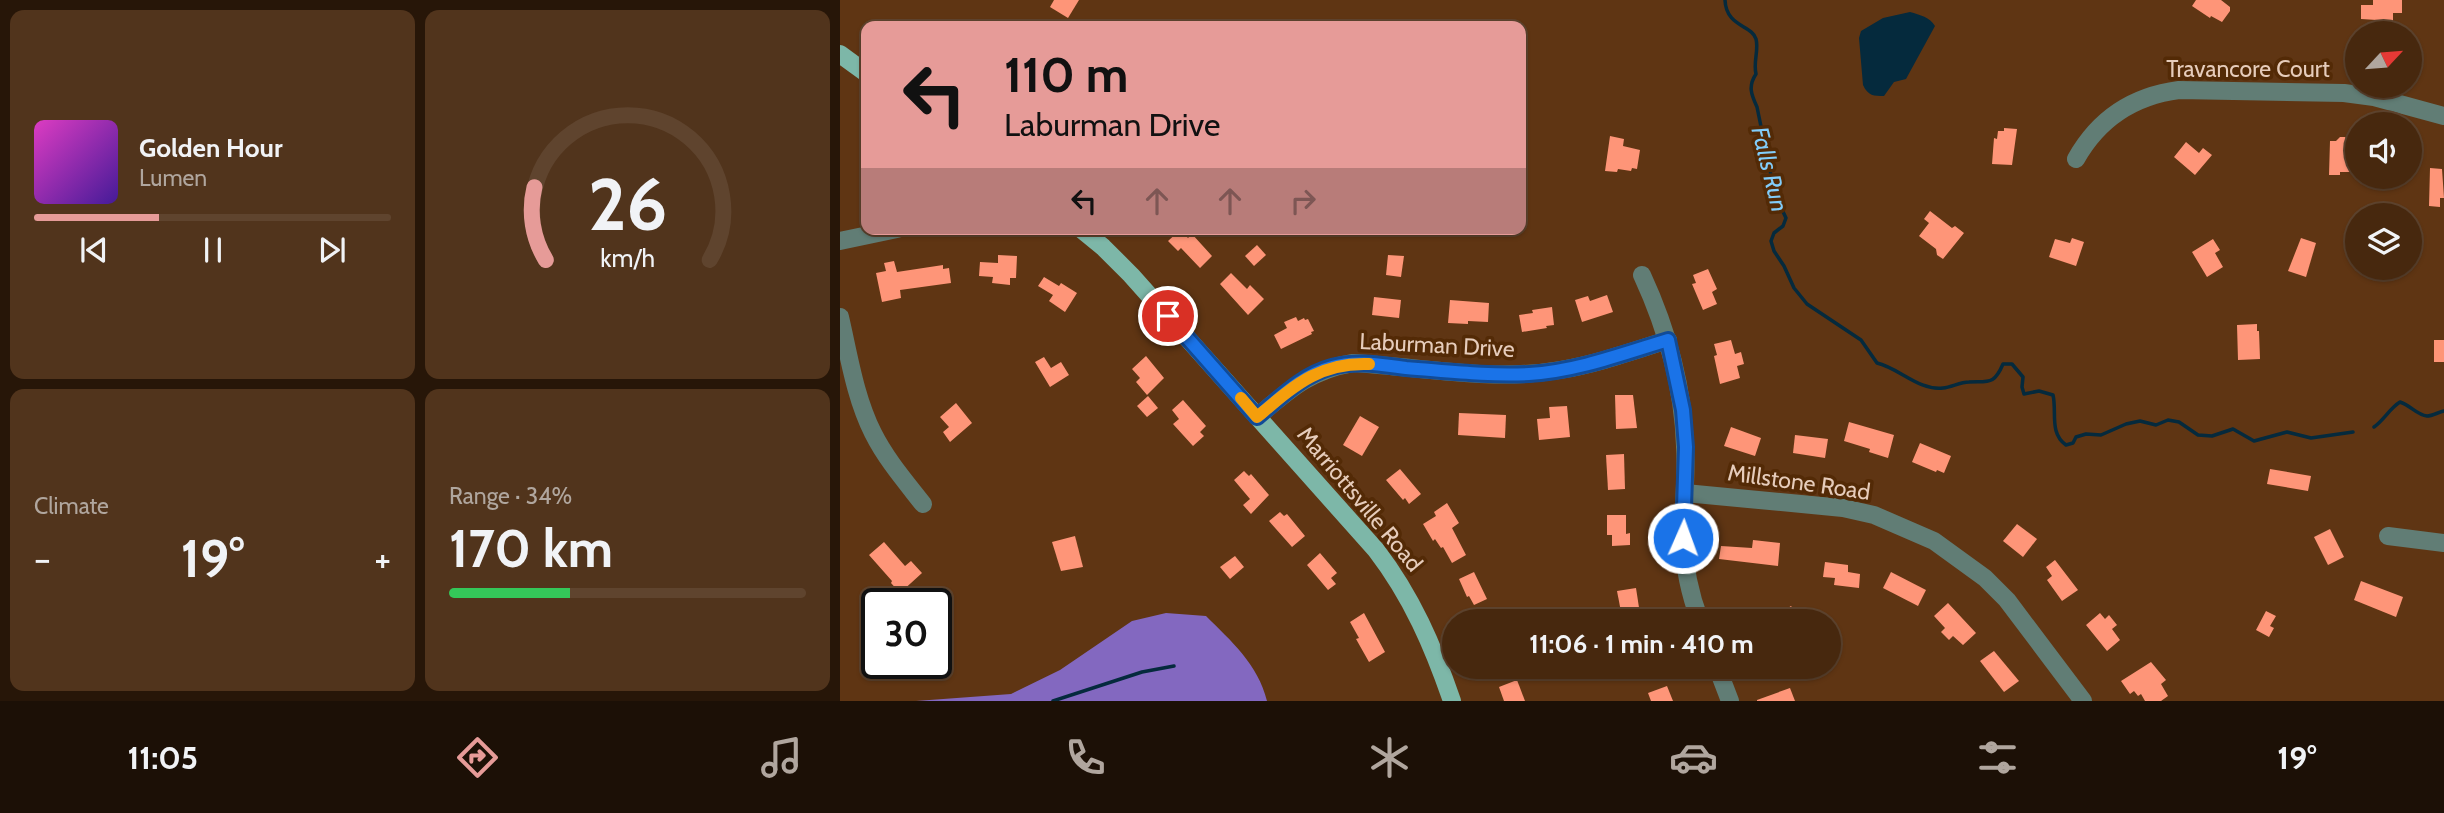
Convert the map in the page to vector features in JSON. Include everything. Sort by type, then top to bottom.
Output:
[{"type":"main road","points":[[840,54],[861,69]]},
{"type":"main road","name":"Marriottsville Road","points":[[1088,235],[1131,275],[1364,535],[1396,578],[1427,634],[1452,701]]},
{"type":"street","name":"Travancore Court","points":[[2076,159],[2096,128],[2128,103],[2161,92],[2344,93],[2374,97],[2444,116]]},
{"type":"street","points":[[840,241],[868,235]]},
{"type":"street","points":[[1642,275],[1668,340],[1683,410],[1686,447],[1683,538],[1687,571],[1697,609]]},
{"type":"street","points":[[840,317],[856,387],[872,430],[883,451],[923,504]]},
{"type":"street","name":"Laburman Drive","points":[[1257,417],[1295,385],[1332,366],[1353,363],[1476,374],[1531,374],[1594,363],[1668,340]]},
{"type":"street","name":"Millstone Road","points":[[1685,493],[1843,508],[1874,515],[1934,541],[1984,578],[2007,600],[2083,701]]},
{"type":"street","points":[[2388,536],[2444,543]]},
{"type":"street","points":[[1722,679],[1730,701]]},
{"type":"shaded area","points":[[1166,613],[1206,616],[1250,664],[1267,701],[916,701],[1011,694],[1060,670],[1132,621]]},
{"type":"water","points":[[1910,12],[1928,18],[1935,26],[1906,79],[1894,82],[1884,96],[1872,95],[1863,85],[1859,38],[1861,31],[1883,18]]},
{"type":"building","points":[[1054,0],[1079,0],[1068,18],[1050,7]]},
{"type":"building","points":[[2196,0],[2221,0],[2230,7],[2230,11],[2222,22],[2211,16],[2210,18],[2192,6]]},
{"type":"building","points":[[2373,0],[2402,0],[2402,13],[2393,13],[2393,21],[2361,19],[2361,5],[2373,5]]},
{"type":"building","points":[[2004,128],[2017,129],[2012,165],[1992,164],[1994,138],[1997,139],[1998,131],[2004,131]]},
{"type":"building","points":[[1610,136],[1624,139],[1623,146],[1640,150],[1637,169],[1605,171]]},
{"type":"building","points":[[2345,137],[2345,172],[2329,175],[2330,141]]},
{"type":"building","points":[[2186,142],[2199,153],[2203,148],[2212,155],[2195,175],[2174,157]]},
{"type":"building","points":[[2430,168],[2442,169],[2444,198],[2440,198],[2440,207],[2429,206]]},
{"type":"building","points":[[1930,211],[1952,228],[1955,226],[1964,233],[1943,259],[1937,255],[1936,249],[1919,236],[1929,223],[1924,219]]},
{"type":"building","points":[[1175,235],[1185,235],[1188,238],[1193,235],[1212,256],[1200,268],[1181,248],[1178,251],[1168,241]]},
{"type":"building","points":[[2072,238],[2084,242],[2076,266],[2049,257],[2055,239],[2070,243]]},
{"type":"building","points":[[2301,238],[2316,243],[2306,277],[2288,271]]},
{"type":"building","points":[[2213,239],[2220,250],[2215,253],[2223,267],[2207,277],[2192,252]]},
{"type":"building","points":[[1257,245],[1266,255],[1254,266],[1245,256]]},
{"type":"building","points":[[998,255],[1017,256],[1016,278],[1010,278],[1010,285],[992,283],[993,277],[979,276],[980,262],[998,263]]},
{"type":"building","points":[[1388,255],[1404,256],[1401,277],[1386,275]]},
{"type":"building","points":[[894,261],[897,272],[943,265],[943,269],[949,268],[951,283],[900,290],[901,298],[882,302],[876,273],[886,271],[884,263]]},
{"type":"building","points":[[1708,269],[1717,289],[1712,292],[1717,304],[1703,310],[1692,284],[1696,283],[1693,275]]},
{"type":"building","points":[[1231,273],[1247,289],[1250,285],[1264,299],[1248,315],[1220,284]]},
{"type":"building","points":[[1044,277],[1077,293],[1065,312],[1049,301],[1053,295],[1038,286]]},
{"type":"building","points":[[1607,295],[1613,312],[1582,322],[1575,300],[1588,296],[1590,301]]},
{"type":"building","points":[[1374,297],[1401,300],[1399,318],[1372,315]]},
{"type":"building","points":[[1450,300],[1489,303],[1488,322],[1448,323]]},
{"type":"building","points":[[1552,307],[1554,325],[1522,332],[1519,315]]},
{"type":"building","points":[[1296,317],[1298,321],[1308,319],[1314,331],[1281,349],[1274,335],[1287,328],[1284,322]]},
{"type":"building","points":[[2257,324],[2260,359],[2238,360],[2237,325]]},
{"type":"building","points":[[1731,340],[1735,354],[1741,352],[1744,364],[1737,366],[1740,378],[1720,384],[1714,344]]},
{"type":"building","points":[[2434,340],[2444,340],[2444,362],[2434,362]]},
{"type":"building","points":[[1146,356],[1164,378],[1147,395],[1136,382],[1140,378],[1132,369]]},
{"type":"building","points":[[1044,357],[1051,368],[1061,362],[1069,375],[1050,387],[1035,362]]},
{"type":"building","points":[[1615,395],[1633,395],[1637,428],[1616,429]]},
{"type":"building","points":[[1148,396],[1158,408],[1147,417],[1137,406]]},
{"type":"building","points":[[1183,400],[1206,426],[1200,432],[1204,436],[1193,446],[1173,424],[1179,419],[1172,410]]},
{"type":"building","points":[[956,403],[972,423],[950,442],[943,432],[949,427],[940,417]]},
{"type":"building","points":[[1567,406],[1570,437],[1539,440],[1537,419],[1550,418],[1549,407]]},
{"type":"building","points":[[1459,413],[1506,415],[1505,438],[1458,435]]},
{"type":"building","points":[[1360,416],[1379,427],[1362,456],[1343,445]]},
{"type":"building","points":[[1849,422],[1894,435],[1888,458],[1844,441]]},
{"type":"building","points":[[1731,427],[1761,438],[1755,456],[1724,446]]},
{"type":"building","points":[[1795,435],[1828,439],[1825,458],[1793,453]]},
{"type":"building","points":[[1920,443],[1951,456],[1944,473],[1912,462]]},
{"type":"building","points":[[1624,454],[1625,489],[1608,490],[1606,455]]},
{"type":"building","points":[[1400,469],[1421,494],[1409,504],[1386,480]]},
{"type":"building","points":[[2270,469],[2311,476],[2308,491],[2267,484]]},
{"type":"building","points":[[1244,471],[1249,476],[1251,474],[1269,495],[1251,514],[1243,505],[1250,499],[1234,480]]},
{"type":"building","points":[[1447,503],[1459,523],[1452,528],[1466,555],[1452,563],[1443,547],[1441,548],[1435,539],[1433,541],[1423,524],[1436,516],[1434,512]]},
{"type":"building","points":[[1280,512],[1284,516],[1287,514],[1305,536],[1292,547],[1269,521]]},
{"type":"building","points":[[1607,515],[1626,515],[1626,534],[1630,533],[1630,545],[1612,546],[1612,535],[1607,535]]},
{"type":"building","points":[[2017,524],[2037,539],[2023,557],[2003,541]]},
{"type":"building","points":[[2330,529],[2344,557],[2328,565],[2314,537]]},
{"type":"building","points":[[1075,536],[1083,567],[1061,571],[1052,542]]},
{"type":"building","points":[[1753,540],[1780,543],[1778,566],[1719,559],[1721,546],[1752,548]]},
{"type":"building","points":[[884,542],[905,566],[911,561],[922,573],[906,588],[896,588],[869,555]]},
{"type":"building","points":[[1320,553],[1337,573],[1331,578],[1336,584],[1328,590],[1307,565]]},
{"type":"building","points":[[1235,556],[1244,567],[1230,579],[1220,567]]},
{"type":"building","points":[[2055,560],[2078,590],[2062,601],[2047,580],[2052,576],[2046,567]]},
{"type":"building","points":[[1825,562],[1848,565],[1848,572],[1860,574],[1859,588],[1834,585],[1835,578],[1823,577]]},
{"type":"building","points":[[1474,572],[1487,599],[1474,605],[1459,579]]},
{"type":"building","points":[[1891,572],[1926,590],[1918,606],[1883,588]]},
{"type":"building","points":[[2361,581],[2403,597],[2396,617],[2354,600]]},
{"type":"building","points":[[1636,588],[1639,609],[1620,609],[1617,591]]},
{"type":"building","points":[[1948,603],[1976,633],[1963,645],[1953,636],[1949,640],[1941,632],[1945,628],[1934,616]]},
{"type":"building","points":[[2266,611],[2276,616],[2270,626],[2274,628],[2269,637],[2256,630]]},
{"type":"building","points":[[1364,613],[1385,652],[1369,662],[1350,622]]},
{"type":"building","points":[[2100,613],[2105,619],[2109,615],[2117,625],[2112,629],[2120,640],[2107,651],[2086,625]]},
{"type":"building","points":[[1994,651],[2019,681],[2004,692],[1980,661]]},
{"type":"building","points":[[2151,662],[2166,680],[2161,684],[2168,696],[2161,701],[2145,701],[2141,694],[2138,696],[2134,691],[2130,694],[2121,681]]},
{"type":"building","points":[[1517,680],[1525,701],[1504,701],[1499,687]]},
{"type":"building","points":[[1667,686],[1673,701],[1651,701],[1648,693]]},
{"type":"building","points":[[1790,688],[1795,701],[1757,701],[1757,700]]},
{"type":"waterway","name":"Falls Run","points":[[1725,0],[1730,16],[1754,34],[1756,39],[1756,74],[1751,90],[1775,195],[1786,218],[1771,241],[1774,251],[1794,288],[1807,304],[1861,340],[1877,363],[1917,383],[1934,388],[1994,379],[2003,364],[2012,364],[2023,377],[2024,394],[2039,391],[2053,395],[2055,428],[2057,435],[2066,445],[2073,443],[2076,437],[2086,434],[2101,435],[2140,421],[2156,425],[2168,420],[2179,422],[2198,435],[2212,436],[2233,429],[2254,441],[2287,432],[2311,438],[2353,432]]},
{"type":"waterway","name":"Falls Run","points":[[2374,427],[2400,402],[2427,416],[2444,411]]},
{"type":"waterway","points":[[1053,701],[1142,672],[1174,666]]},
{"type":"slow traffic","points":[[1241,398],[1257,417],[1312,374],[1332,366],[1369,364]]},
{"type":"route","points":[[1168,316],[1257,417],[1295,385],[1332,366],[1353,363],[1476,374],[1531,374],[1594,363],[1668,340],[1683,410],[1686,447],[1683,538]]}]
